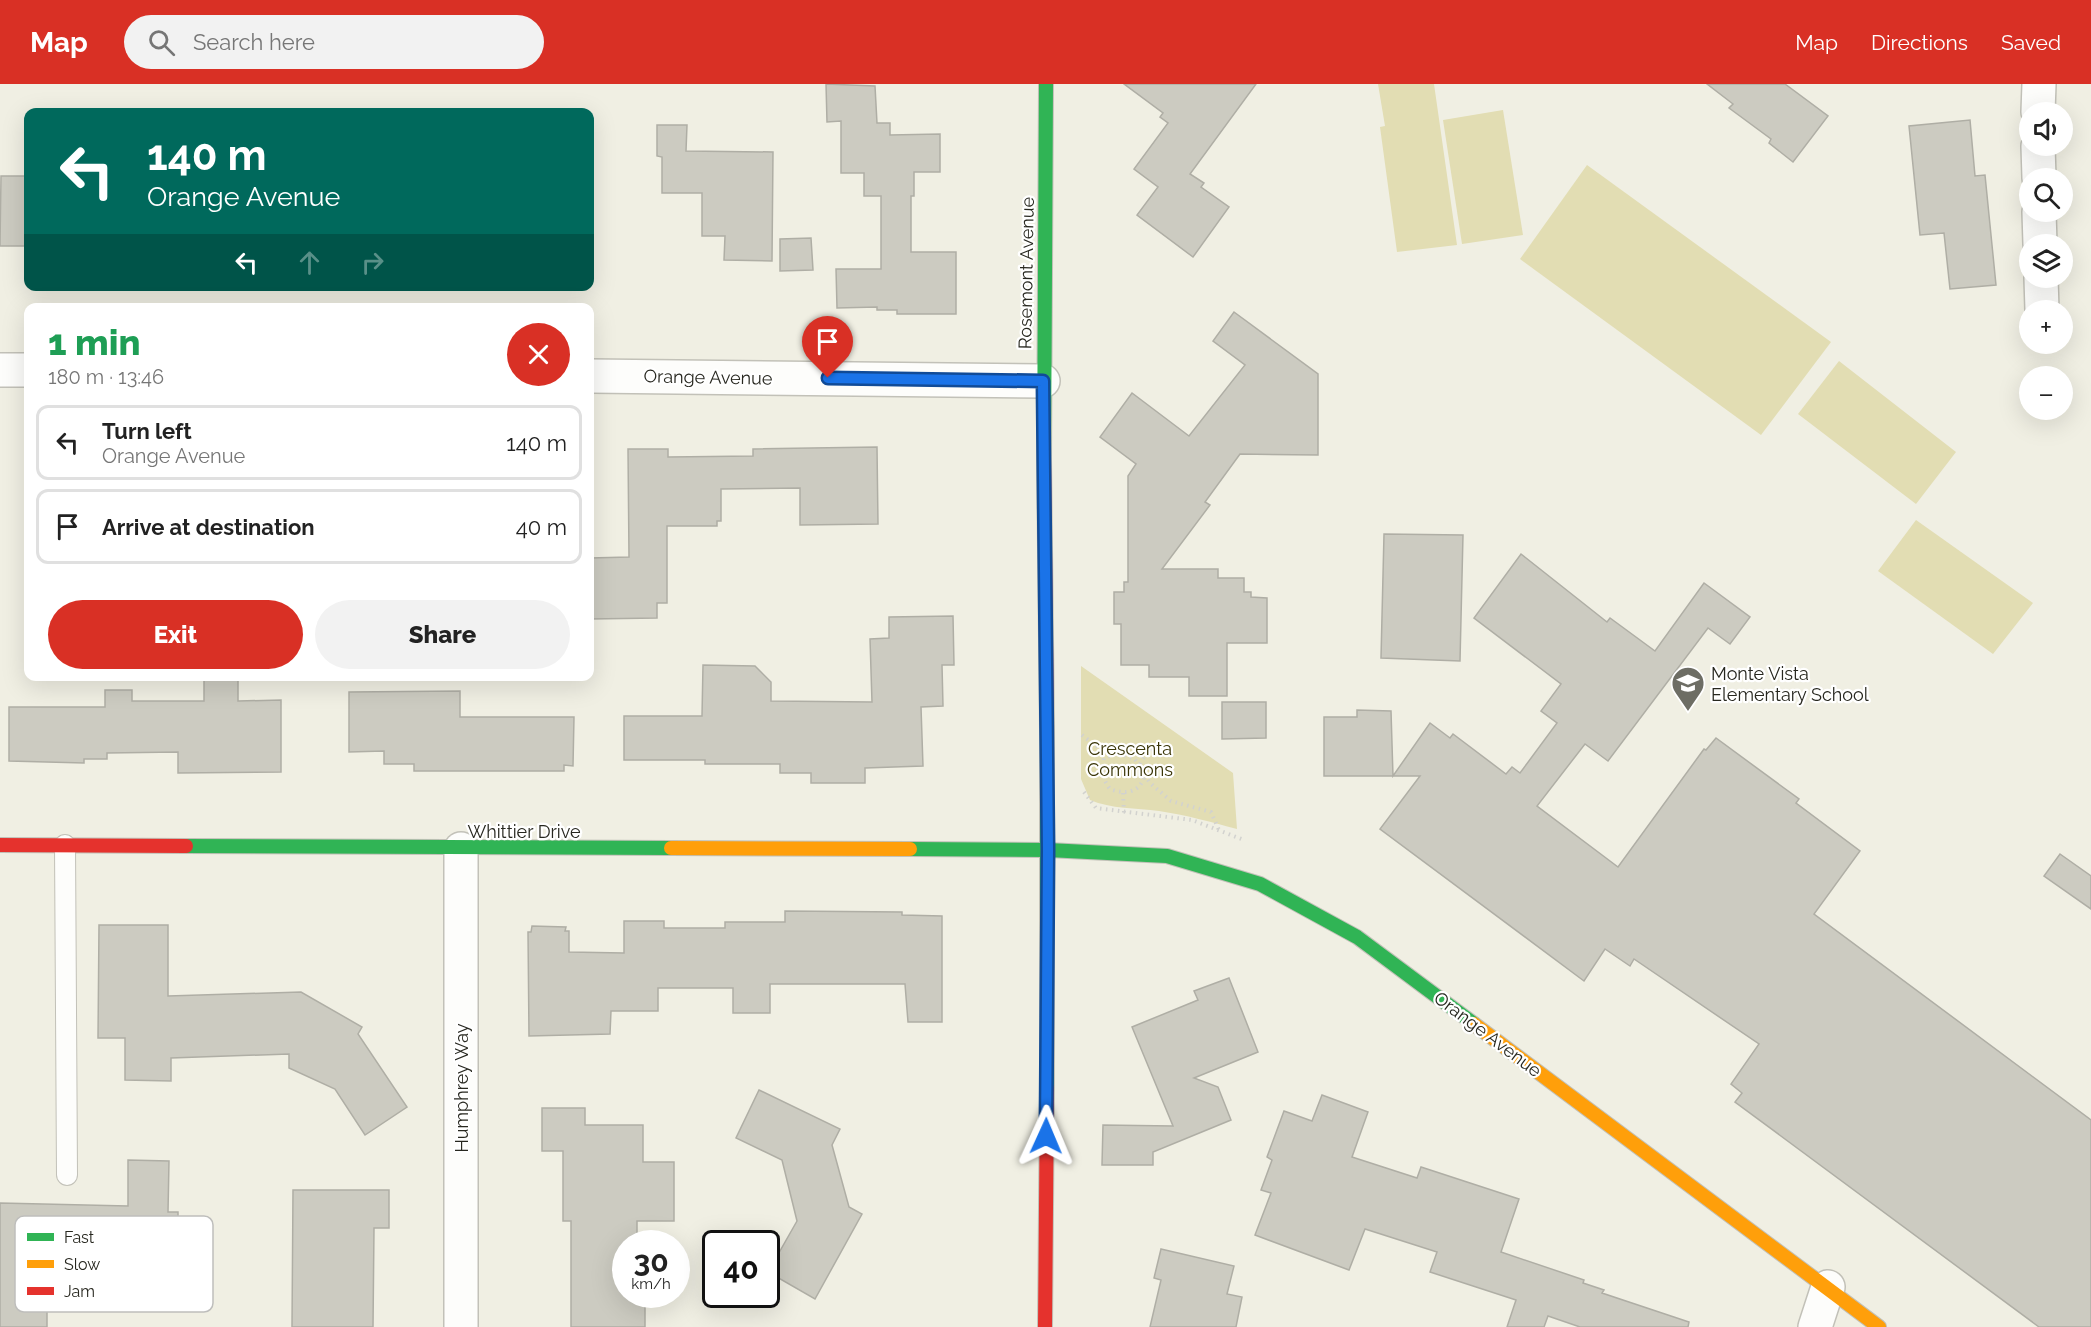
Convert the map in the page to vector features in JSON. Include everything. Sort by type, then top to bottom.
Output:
[{"type":"street","name":"Rosemont Avenue","points":[[1045,1327],[1048,850],[1043,381],[1046,84]]},
{"type":"street","points":[[2038,84],[2038,102]]},
{"type":"street","points":[[0,370],[24,370]]},
{"type":"street","name":"Orange Avenue","points":[[594,376],[1043,381]]},
{"type":"street","name":"Whittier Drive","points":[[0,845],[461,849],[1048,850]]},
{"type":"street","name":"Humphrey Way","points":[[461,849],[461,1327]]},
{"type":"street","name":"Orange Avenue","points":[[1048,850],[1167,856],[1260,884],[1357,937],[1879,1327]]},
{"type":"street","points":[[1815,1327],[1828,1287]]},
{"type":"lane","points":[[65,845],[67,1175]]},
{"type":"path","points":[[1081,735],[1100,749],[1134,758],[1140,764],[1150,783],[1171,801],[1211,812],[1218,824]]},
{"type":"path","points":[[1140,764],[1148,750],[1160,746]]},
{"type":"path","points":[[1119,753],[1104,758],[1103,778],[1110,789],[1123,793],[1136,789],[1145,773]]},
{"type":"path","points":[[1123,793],[1124,812]]},
{"type":"green space","points":[[1378,84],[1434,84],[1457,245],[1397,252],[1380,127],[1385,126]]},
{"type":"green space","points":[[1503,110],[1523,235],[1462,244],[1443,120]]},
{"type":"green space","points":[[1587,165],[1831,342],[1761,435],[1520,259]]},
{"type":"green space","points":[[1839,361],[1956,452],[1916,504],[1798,414]]},
{"type":"green space","points":[[1916,520],[2033,603],[1993,654],[1878,571]]},
{"type":"green space","name":"Crescenta Commons","points":[[1081,666],[1233,773],[1237,829],[1159,811],[1115,807],[1090,800],[1081,779]]},
{"type":"building","points":[[826,84],[875,86],[877,123],[890,123],[890,135],[940,134],[940,172],[914,172],[914,196],[911,196],[911,252],[956,252],[956,314],[897,314],[897,310],[877,310],[877,307],[837,308],[836,269],[881,269],[881,196],[864,196],[864,173],[841,173],[841,121],[827,122]]},
{"type":"building","points":[[1124,84],[1256,84],[1190,174],[1204,183],[1201,187],[1229,207],[1193,257],[1137,215],[1158,187],[1134,169],[1168,123],[1160,117],[1163,113]]},
{"type":"building","points":[[1707,84],[1785,84],[1828,116],[1793,162],[1769,143],[1771,139],[1729,108],[1733,104]]},
{"type":"building","points":[[1970,120],[1975,176],[1985,175],[1996,285],[1950,289],[1944,233],[1920,235],[1909,126]]},
{"type":"building","points":[[657,125],[687,125],[686,151],[773,152],[772,261],[724,260],[725,236],[702,236],[702,193],[662,193],[662,157],[657,156]]},
{"type":"building","points":[[1,176],[24,176],[24,246],[0,246]]},
{"type":"building","points":[[811,238],[813,270],[780,271],[780,239]]},
{"type":"building","points":[[1234,312],[1318,374],[1318,455],[1240,454],[1205,502],[1210,505],[1162,569],[1218,569],[1218,578],[1244,578],[1244,592],[1251,592],[1251,597],[1267,598],[1267,643],[1227,643],[1227,696],[1189,696],[1189,677],[1149,677],[1149,665],[1121,665],[1121,624],[1114,624],[1114,592],[1124,592],[1124,582],[1128,582],[1128,476],[1136,464],[1100,437],[1132,393],[1189,436],[1245,365],[1213,341]]},
{"type":"building","points":[[877,447],[878,524],[800,525],[800,488],[721,489],[721,521],[717,521],[717,526],[667,526],[667,603],[657,603],[657,618],[594,619],[594,558],[629,557],[628,449],[668,449],[668,457],[753,456],[753,449]]},
{"type":"building","points":[[1384,534],[1463,535],[1460,661],[1381,658]]},
{"type":"building","points":[[1521,554],[1607,622],[1610,618],[1655,651],[1704,583],[1750,617],[1730,644],[1708,628],[1608,761],[1585,744],[1537,806],[1618,867],[1704,749],[1706,750],[1716,738],[1799,799],[1796,803],[1860,851],[1814,914],[2091,1120],[2091,1327],[2039,1327],[1735,1102],[1742,1093],[1731,1084],[1759,1044],[1634,959],[1630,966],[1605,949],[1584,981],[1380,829],[1420,776],[1393,776],[1430,723],[1450,738],[1453,734],[1506,774],[1512,767],[1520,773],[1557,723],[1541,711],[1561,684],[1474,618]]},
{"type":"building","points":[[953,616],[954,665],[942,665],[943,706],[921,707],[923,766],[865,768],[865,783],[811,783],[811,773],[780,773],[780,764],[705,764],[705,760],[624,760],[624,716],[702,716],[703,665],[755,666],[771,682],[771,701],[872,702],[870,639],[889,638],[889,617]]},
{"type":"building","points":[[204,681],[238,681],[238,701],[281,700],[281,772],[178,773],[178,752],[107,753],[107,759],[84,759],[84,763],[9,761],[9,707],[105,707],[105,690],[132,690],[132,701],[204,701]]},
{"type":"building","points":[[460,691],[460,717],[574,717],[573,766],[564,765],[564,771],[414,771],[414,764],[384,764],[384,751],[349,752],[349,692]]},
{"type":"building","points":[[1222,702],[1266,702],[1266,738],[1222,739]]},
{"type":"building","points":[[1357,710],[1391,711],[1393,776],[1324,776],[1324,717],[1357,717]]},
{"type":"building","points":[[2060,854],[2091,876],[2091,909],[2044,876]]},
{"type":"building","points":[[785,911],[902,912],[902,915],[942,916],[942,1022],[908,1022],[905,984],[770,984],[770,1013],[733,1013],[733,988],[658,988],[658,1011],[611,1011],[610,1034],[529,1036],[528,932],[531,932],[532,926],[566,927],[565,931],[569,931],[569,952],[624,953],[624,921],[664,921],[664,928],[725,928],[725,922],[785,922]]},
{"type":"building","points":[[99,925],[168,925],[168,996],[301,992],[362,1027],[358,1034],[407,1107],[365,1135],[335,1089],[289,1068],[289,1054],[171,1058],[171,1081],[125,1080],[125,1038],[98,1038]]},
{"type":"building","points":[[1229,978],[1258,1052],[1194,1078],[1218,1087],[1231,1120],[1153,1152],[1153,1165],[1102,1165],[1103,1125],[1173,1126],[1132,1027],[1198,1000],[1194,991]]},
{"type":"building","points":[[759,1090],[840,1129],[832,1145],[849,1207],[862,1214],[815,1299],[780,1279],[780,1251],[797,1221],[782,1160],[736,1138]]},
{"type":"building","points":[[1322,1095],[1368,1112],[1352,1157],[1417,1178],[1421,1167],[1519,1199],[1501,1252],[1584,1280],[1583,1283],[1604,1290],[1602,1293],[1689,1322],[1688,1327],[1580,1327],[1548,1316],[1544,1327],[1507,1327],[1516,1300],[1430,1272],[1437,1252],[1365,1229],[1349,1270],[1255,1235],[1271,1193],[1261,1190],[1272,1160],[1267,1157],[1284,1111],[1312,1121]]},
{"type":"building","points":[[542,1108],[585,1108],[585,1125],[643,1125],[643,1162],[674,1162],[674,1221],[637,1221],[637,1230],[612,1230],[612,1308],[645,1308],[645,1327],[571,1327],[571,1221],[563,1221],[563,1151],[542,1151]]},
{"type":"building","points":[[128,1160],[169,1161],[168,1212],[178,1212],[178,1216],[15,1216],[15,1312],[47,1312],[47,1327],[0,1327],[0,1203],[128,1206]]},
{"type":"building","points":[[293,1190],[389,1190],[389,1228],[374,1228],[373,1327],[292,1327]]},
{"type":"building","points":[[1161,1249],[1234,1266],[1227,1294],[1242,1297],[1236,1327],[1150,1327],[1161,1280],[1154,1278]]},
{"type":"traffic: fast","points":[[1044,459],[1046,84]]},
{"type":"traffic: fast","points":[[1047,729],[1047,1088]]},
{"type":"traffic: fast","points":[[186,846],[671,848]]},
{"type":"traffic: fast","points":[[910,849],[1048,850],[1167,856],[1260,884],[1357,937],[1474,1024]]},
{"type":"traffic: slow","points":[[671,848],[910,849]]},
{"type":"traffic: slow","points":[[1474,1024],[1879,1327]]},
{"type":"traffic: jam","points":[[1044,459],[1047,729]]},
{"type":"traffic: jam","points":[[0,845],[186,846]]},
{"type":"traffic: jam","points":[[1045,1327],[1047,1088]]},
{"type":"place","name":"Monte Vista Elementary School","points":[[1688,712]]},
{"type":"route","points":[[828,378],[1043,381],[1048,850],[1046,1136]]}]
